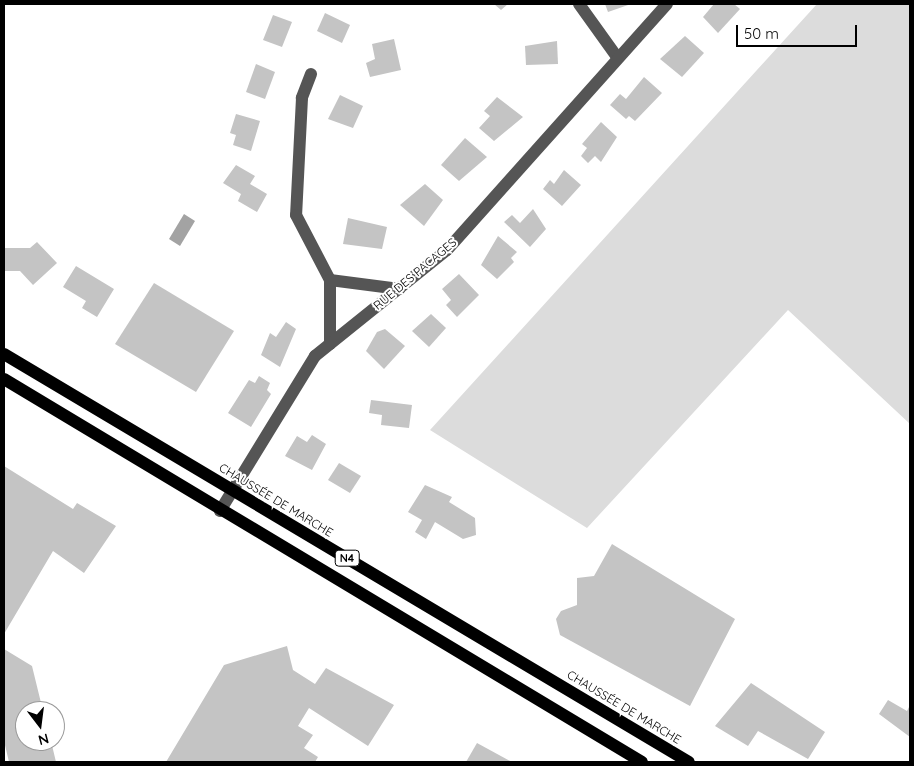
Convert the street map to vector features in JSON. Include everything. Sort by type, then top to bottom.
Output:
[{"type":"main road","name":"CHAUSSÉE DE MARCHE","points":[[4,354],[689,762]]},
{"type":"main road","name":"N4","points":[[4,379],[220,511],[642,762]]},
{"type":"street","points":[[580,4],[617,57]]},
{"type":"street","name":"RUE DES PACAGES","points":[[220,511],[315,356],[448,250],[617,57],[667,4]]},
{"type":"street","points":[[311,74],[302,98],[296,215],[330,280],[330,344]]},
{"type":"street","points":[[330,280],[399,289]]},
{"type":"shaded area","points":[[817,4],[910,4],[910,424],[788,310],[587,528],[430,430]]},
{"type":"shaded area","points":[[184,214],[195,221],[180,246],[169,239]]},
{"type":"building","points":[[494,4],[508,4],[501,10]]},
{"type":"building","points":[[605,4],[631,4],[608,12]]},
{"type":"building","points":[[714,4],[734,4],[740,9],[718,33],[703,17]]},
{"type":"building","points":[[325,13],[350,25],[342,43],[317,31]]},
{"type":"building","points":[[273,15],[292,22],[282,47],[263,40]]},
{"type":"building","points":[[685,36],[704,53],[682,77],[660,59]]},
{"type":"building","points":[[394,39],[401,70],[370,77],[366,63],[375,59],[372,44]]},
{"type":"building","points":[[557,41],[558,64],[526,65],[525,46]]},
{"type":"building","points":[[256,64],[275,72],[265,99],[246,92]]},
{"type":"building","points":[[644,77],[662,93],[635,121],[629,116],[626,119],[610,105],[620,94],[626,99]]},
{"type":"building","points":[[340,95],[363,106],[353,128],[328,119]]},
{"type":"building","points":[[497,97],[523,117],[494,141],[479,128],[490,116],[484,111]]},
{"type":"building","points":[[236,114],[260,121],[251,151],[233,145],[236,135],[230,133]]},
{"type":"building","points":[[601,122],[617,137],[601,162],[595,156],[588,163],[581,156],[587,148],[582,144]]},
{"type":"building","points":[[465,138],[487,157],[459,181],[441,165]]},
{"type":"building","points":[[236,165],[255,176],[250,184],[267,194],[257,212],[238,201],[241,194],[223,183]]},
{"type":"building","points":[[564,170],[581,185],[562,206],[543,189],[550,180],[554,184]]},
{"type":"building","points":[[425,184],[443,200],[424,226],[400,205]]},
{"type":"building","points":[[533,209],[546,229],[530,247],[504,222],[512,215],[520,223]]},
{"type":"building","points":[[348,218],[387,227],[382,249],[343,244]]},
{"type":"building","points":[[498,236],[517,252],[511,258],[514,262],[497,279],[481,265]]},
{"type":"building","points":[[37,242],[57,263],[33,285],[20,271],[4,271],[4,248],[30,248]]},
{"type":"building","points":[[76,266],[114,289],[97,317],[82,308],[86,301],[63,287]]},
{"type":"building","points":[[459,274],[479,295],[457,317],[446,305],[451,300],[442,289]]},
{"type":"building","points":[[154,283],[234,331],[196,392],[115,344]]},
{"type":"building","points":[[431,314],[446,328],[429,347],[412,331]]},
{"type":"building","points":[[286,322],[296,329],[280,367],[261,355],[270,333],[276,337]]},
{"type":"building","points":[[385,329],[405,346],[384,369],[366,351],[377,332]]},
{"type":"building","points":[[259,376],[270,383],[267,390],[271,394],[251,427],[228,413],[249,380],[255,383]]},
{"type":"building","points":[[371,400],[412,405],[409,428],[381,425],[382,415],[369,413]]},
{"type":"building","points":[[312,435],[326,444],[312,470],[285,456],[297,436],[307,442]]},
{"type":"building","points":[[339,463],[361,476],[350,493],[328,480]]},
{"type":"building","points":[[4,466],[73,509],[77,503],[116,526],[84,573],[53,551],[4,634]]},
{"type":"building","points":[[425,485],[452,497],[449,502],[475,518],[476,535],[463,539],[435,522],[426,539],[415,532],[422,520],[408,512]]},
{"type":"building","points":[[612,544],[735,619],[690,706],[560,635],[556,619],[561,611],[577,605],[577,578],[594,576]]},
{"type":"building","points":[[287,646],[293,670],[315,684],[326,668],[394,705],[368,746],[309,708],[298,726],[313,735],[304,748],[318,757],[315,762],[166,762],[224,665]]},
{"type":"building","points":[[4,649],[32,666],[41,701],[15,701],[15,751],[53,751],[56,762],[9,762],[4,741]]},
{"type":"building","points":[[751,683],[825,732],[808,759],[758,731],[748,746],[715,726]]},
{"type":"building","points":[[888,700],[907,711],[910,705],[910,737],[879,714]]},
{"type":"building","points":[[477,743],[512,762],[466,762]]}]
